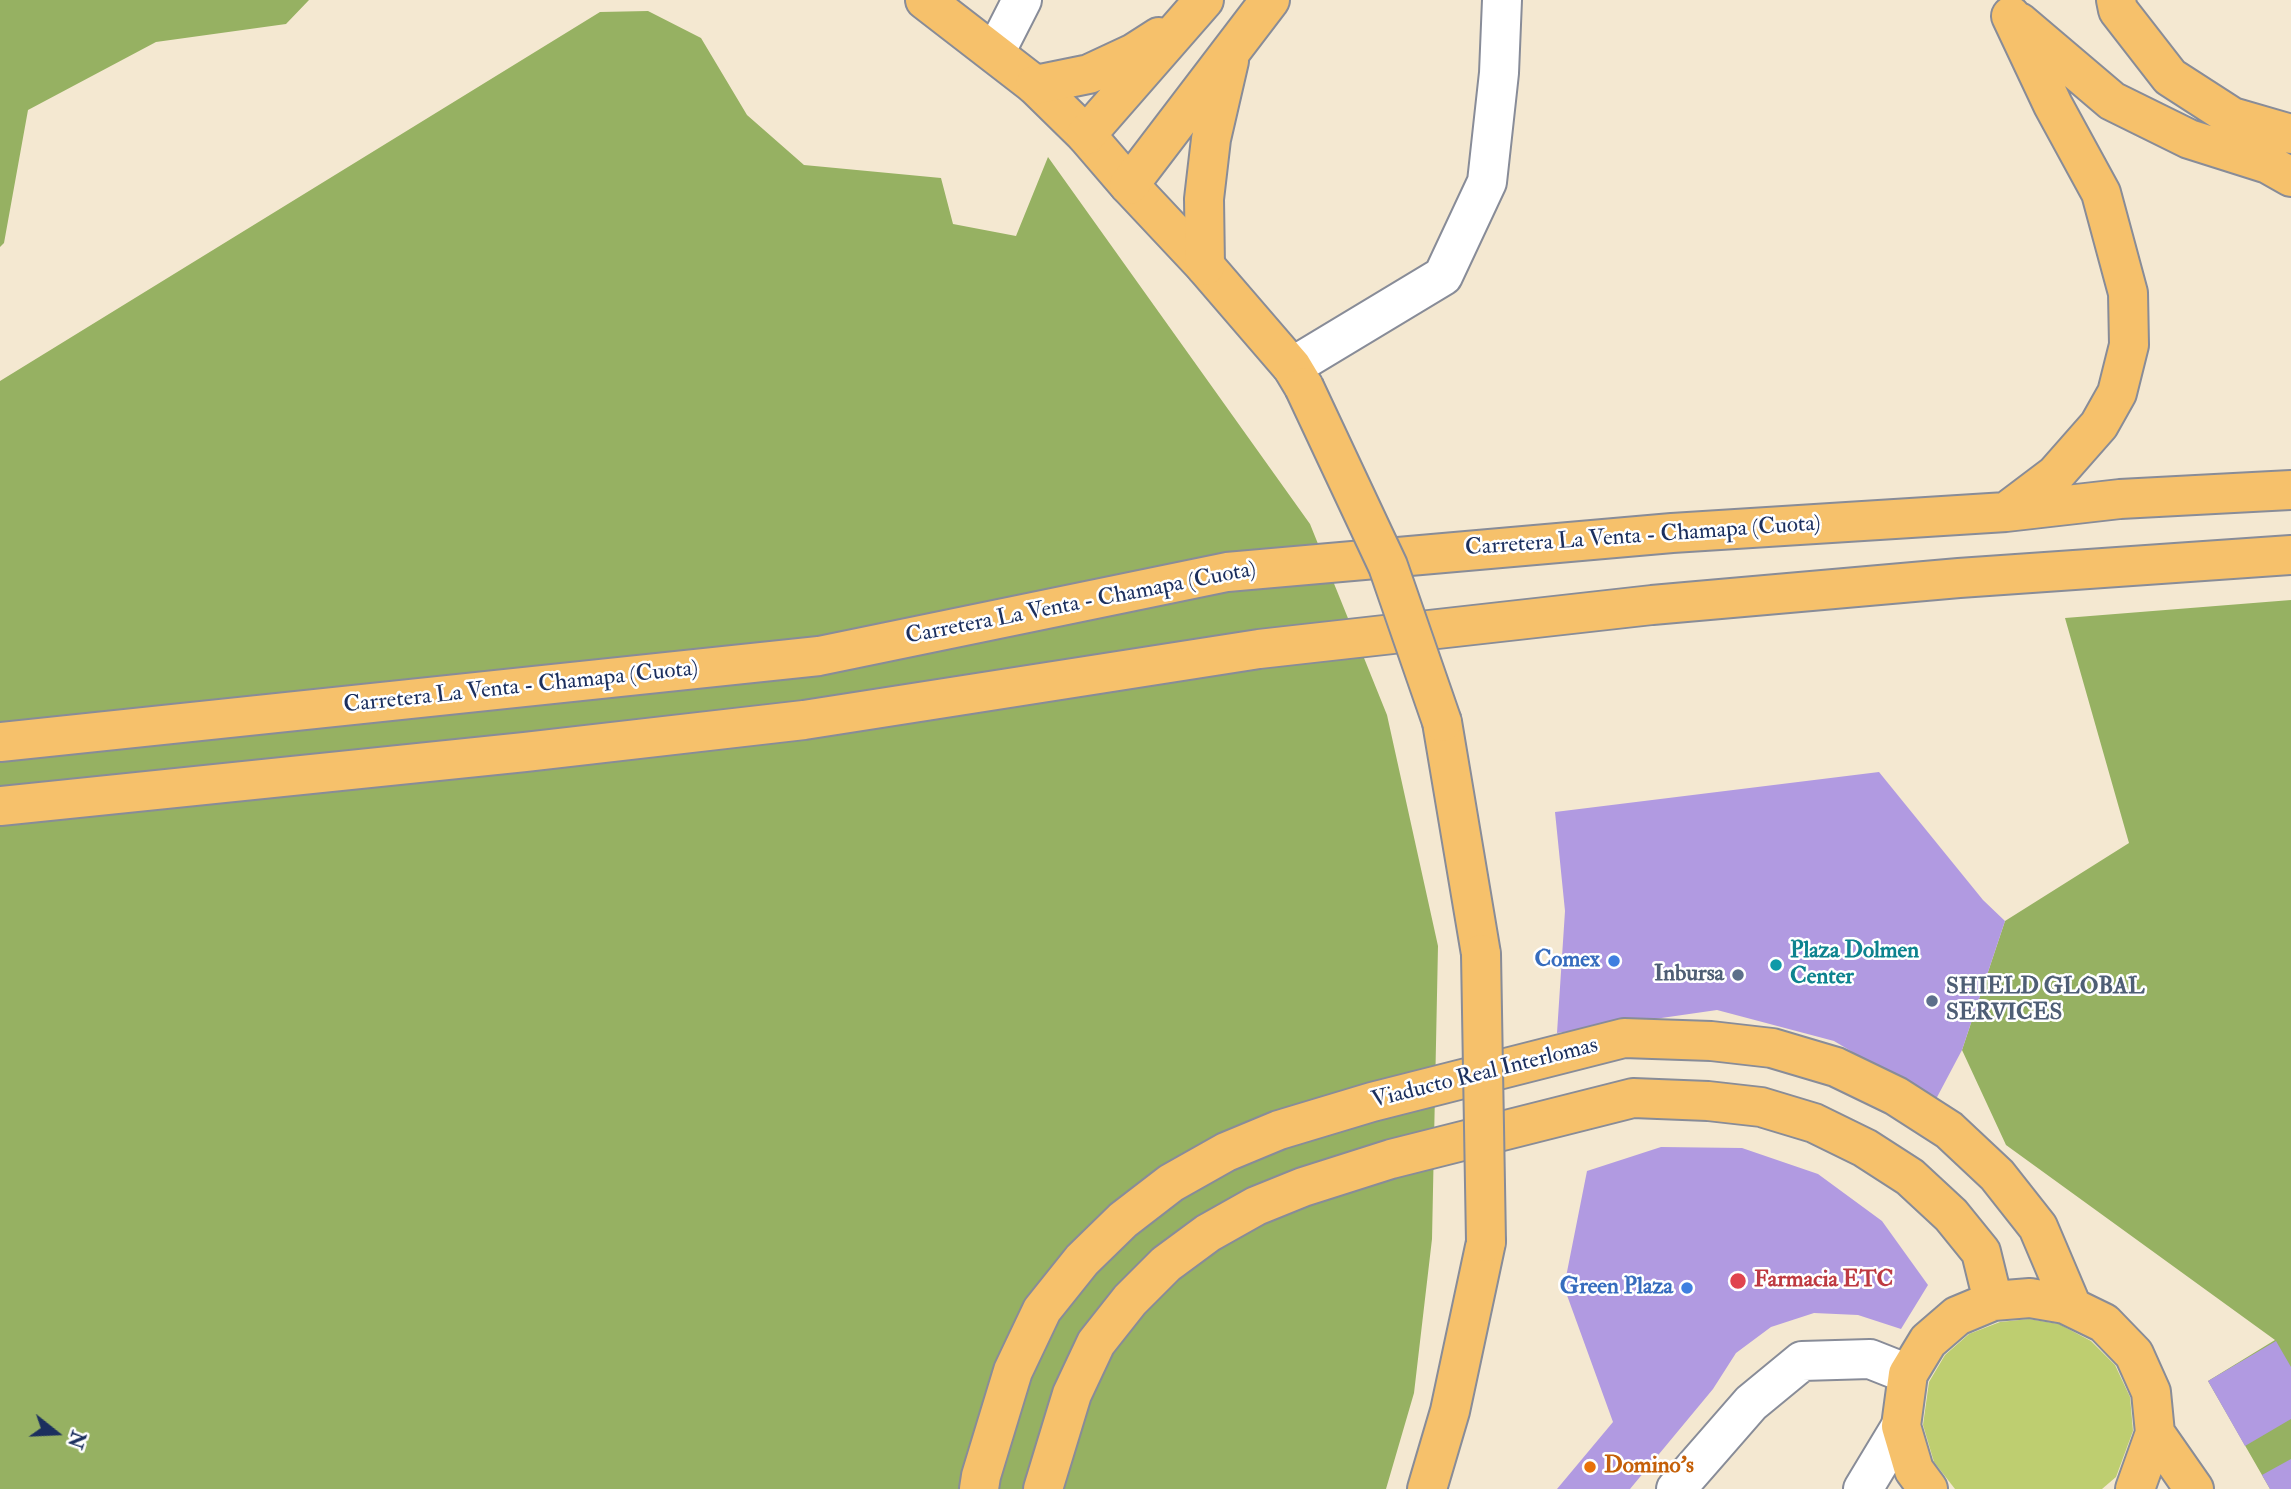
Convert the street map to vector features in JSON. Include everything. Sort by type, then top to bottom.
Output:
[{"type":"main road","points":[[925,0],[1035,85],[1086,135],[1205,266],[1298,377],[1388,566],[1442,722],[1480,954],[1486,1242],[1450,1411],[1427,1489]]},
{"type":"main road","points":[[1129,185],[1270,0]]},
{"type":"main road","points":[[2116,0],[2118,10],[2170,77],[2232,117],[2291,134]]},
{"type":"main road","points":[[2009,8],[2112,101],[2189,139],[2268,164],[2291,177]]},
{"type":"main road","points":[[2006,512],[2055,475],[2099,425],[2117,393],[2129,345],[2127,293],[2101,193],[2053,105],[2009,8]]},
{"type":"main road","points":[[1035,85],[1089,74],[1135,52],[1196,10]]},
{"type":"main road","points":[[1086,135],[1196,10]]},
{"type":"main road","points":[[1205,266],[1204,199],[1211,139],[1231,49]]},
{"type":"main road","name":"Carretera La Venta - Chamapa (Cuota)","points":[[0,742],[819,656],[1227,572],[1672,533],[2006,512],[2120,499],[2291,490]]},
{"type":"main road","points":[[0,806],[526,752],[804,720],[1259,649],[1652,605],[1959,578],[2291,555]]},
{"type":"main road","name":"Viaducto Real Interlomas","points":[[979,1489],[1013,1371],[1042,1310],[1082,1260],[1123,1220],[1171,1183],[1226,1152],[1279,1130],[1372,1102],[1624,1038],[1712,1041],[1772,1048],[1836,1067],[1896,1096],[1948,1130],[1997,1175],[2038,1227],[2071,1307]]},
{"type":"main road","points":[[1043,1489],[1072,1394],[1096,1343],[1130,1300],[1166,1264],[1208,1233],[1256,1206],[1303,1187],[1391,1159],[1633,1098],[1708,1101],[1761,1107],[1814,1123],[1865,1148],[1910,1177],[1951,1215],[1981,1252],[1993,1301]]},
{"type":"main road","points":[[1928,1489],[1914,1471],[1901,1426],[1908,1374],[1928,1341],[1957,1316],[1993,1301],[2030,1298],[2065,1304],[2104,1323],[2134,1354],[2151,1392],[2155,1433],[2136,1489]]},
{"type":"main road","points":[[2155,1433],[2194,1489]]},
{"type":"street","points":[[995,53],[1022,0]]},
{"type":"street","points":[[1298,377],[1443,276],[1487,182],[1499,73],[1502,0]]},
{"type":"street","points":[[1676,1489],[1751,1404],[1802,1361],[1870,1359],[1908,1374]]},
{"type":"street","points":[[1863,1489],[1901,1426]]},
{"type":"green space","points":[[0,0],[309,0],[286,24],[156,42],[28,110],[4,243],[0,247]]},
{"type":"green space","points":[[648,11],[701,38],[747,115],[804,165],[941,178],[953,224],[1016,236],[1048,157],[1310,524],[1387,715],[1438,946],[1432,1239],[1414,1393],[1386,1489],[0,1489],[0,381],[600,12]]},
{"type":"green space","points":[[2291,600],[2291,1489],[2270,1489],[2208,1381],[2275,1340],[2006,1145],[1962,1050],[2005,921],[2129,843],[2065,618]]},
{"type":"green space","points":[[2029,1319],[2059,1324],[2091,1341],[2115,1365],[2130,1397],[2133,1431],[2116,1477],[2102,1489],[1955,1489],[1934,1462],[1923,1425],[1929,1382],[1945,1355],[1969,1334],[2000,1322]]},
{"type":"building","name":"Plaza Dolmen Center","points":[[1879,772],[1983,900],[2005,921],[1962,1050],[1935,1101],[1834,1041],[1717,1010],[1557,1033],[1565,911],[1555,812]]},
{"type":"building","points":[[1661,1147],[1742,1148],[1818,1174],[1882,1221],[1928,1285],[1901,1329],[1858,1315],[1814,1313],[1771,1327],[1736,1353],[1713,1389],[1630,1489],[1557,1489],[1613,1422],[1564,1287],[1587,1171]]},
{"type":"building","points":[[2276,1341],[2291,1367],[2291,1419],[2245,1446],[2208,1381]]},
{"type":"building","points":[[2291,1459],[2291,1489],[2270,1489],[2262,1475]]},
{"type":"place","name":"Comex","points":[[1614,961]]},
{"type":"place","name":"Plaza Dolmen Center","points":[[1776,965]]},
{"type":"place","name":"Inbursa","points":[[1738,975]]},
{"type":"place","name":"SHIELD GLOBAL SERVICES","points":[[1932,1001]]},
{"type":"place","name":"Farmacia ETC","points":[[1738,1281]]},
{"type":"place","name":"Green Plaza","points":[[1687,1288]]},
{"type":"place","name":"Domino's","points":[[1590,1467]]}]
